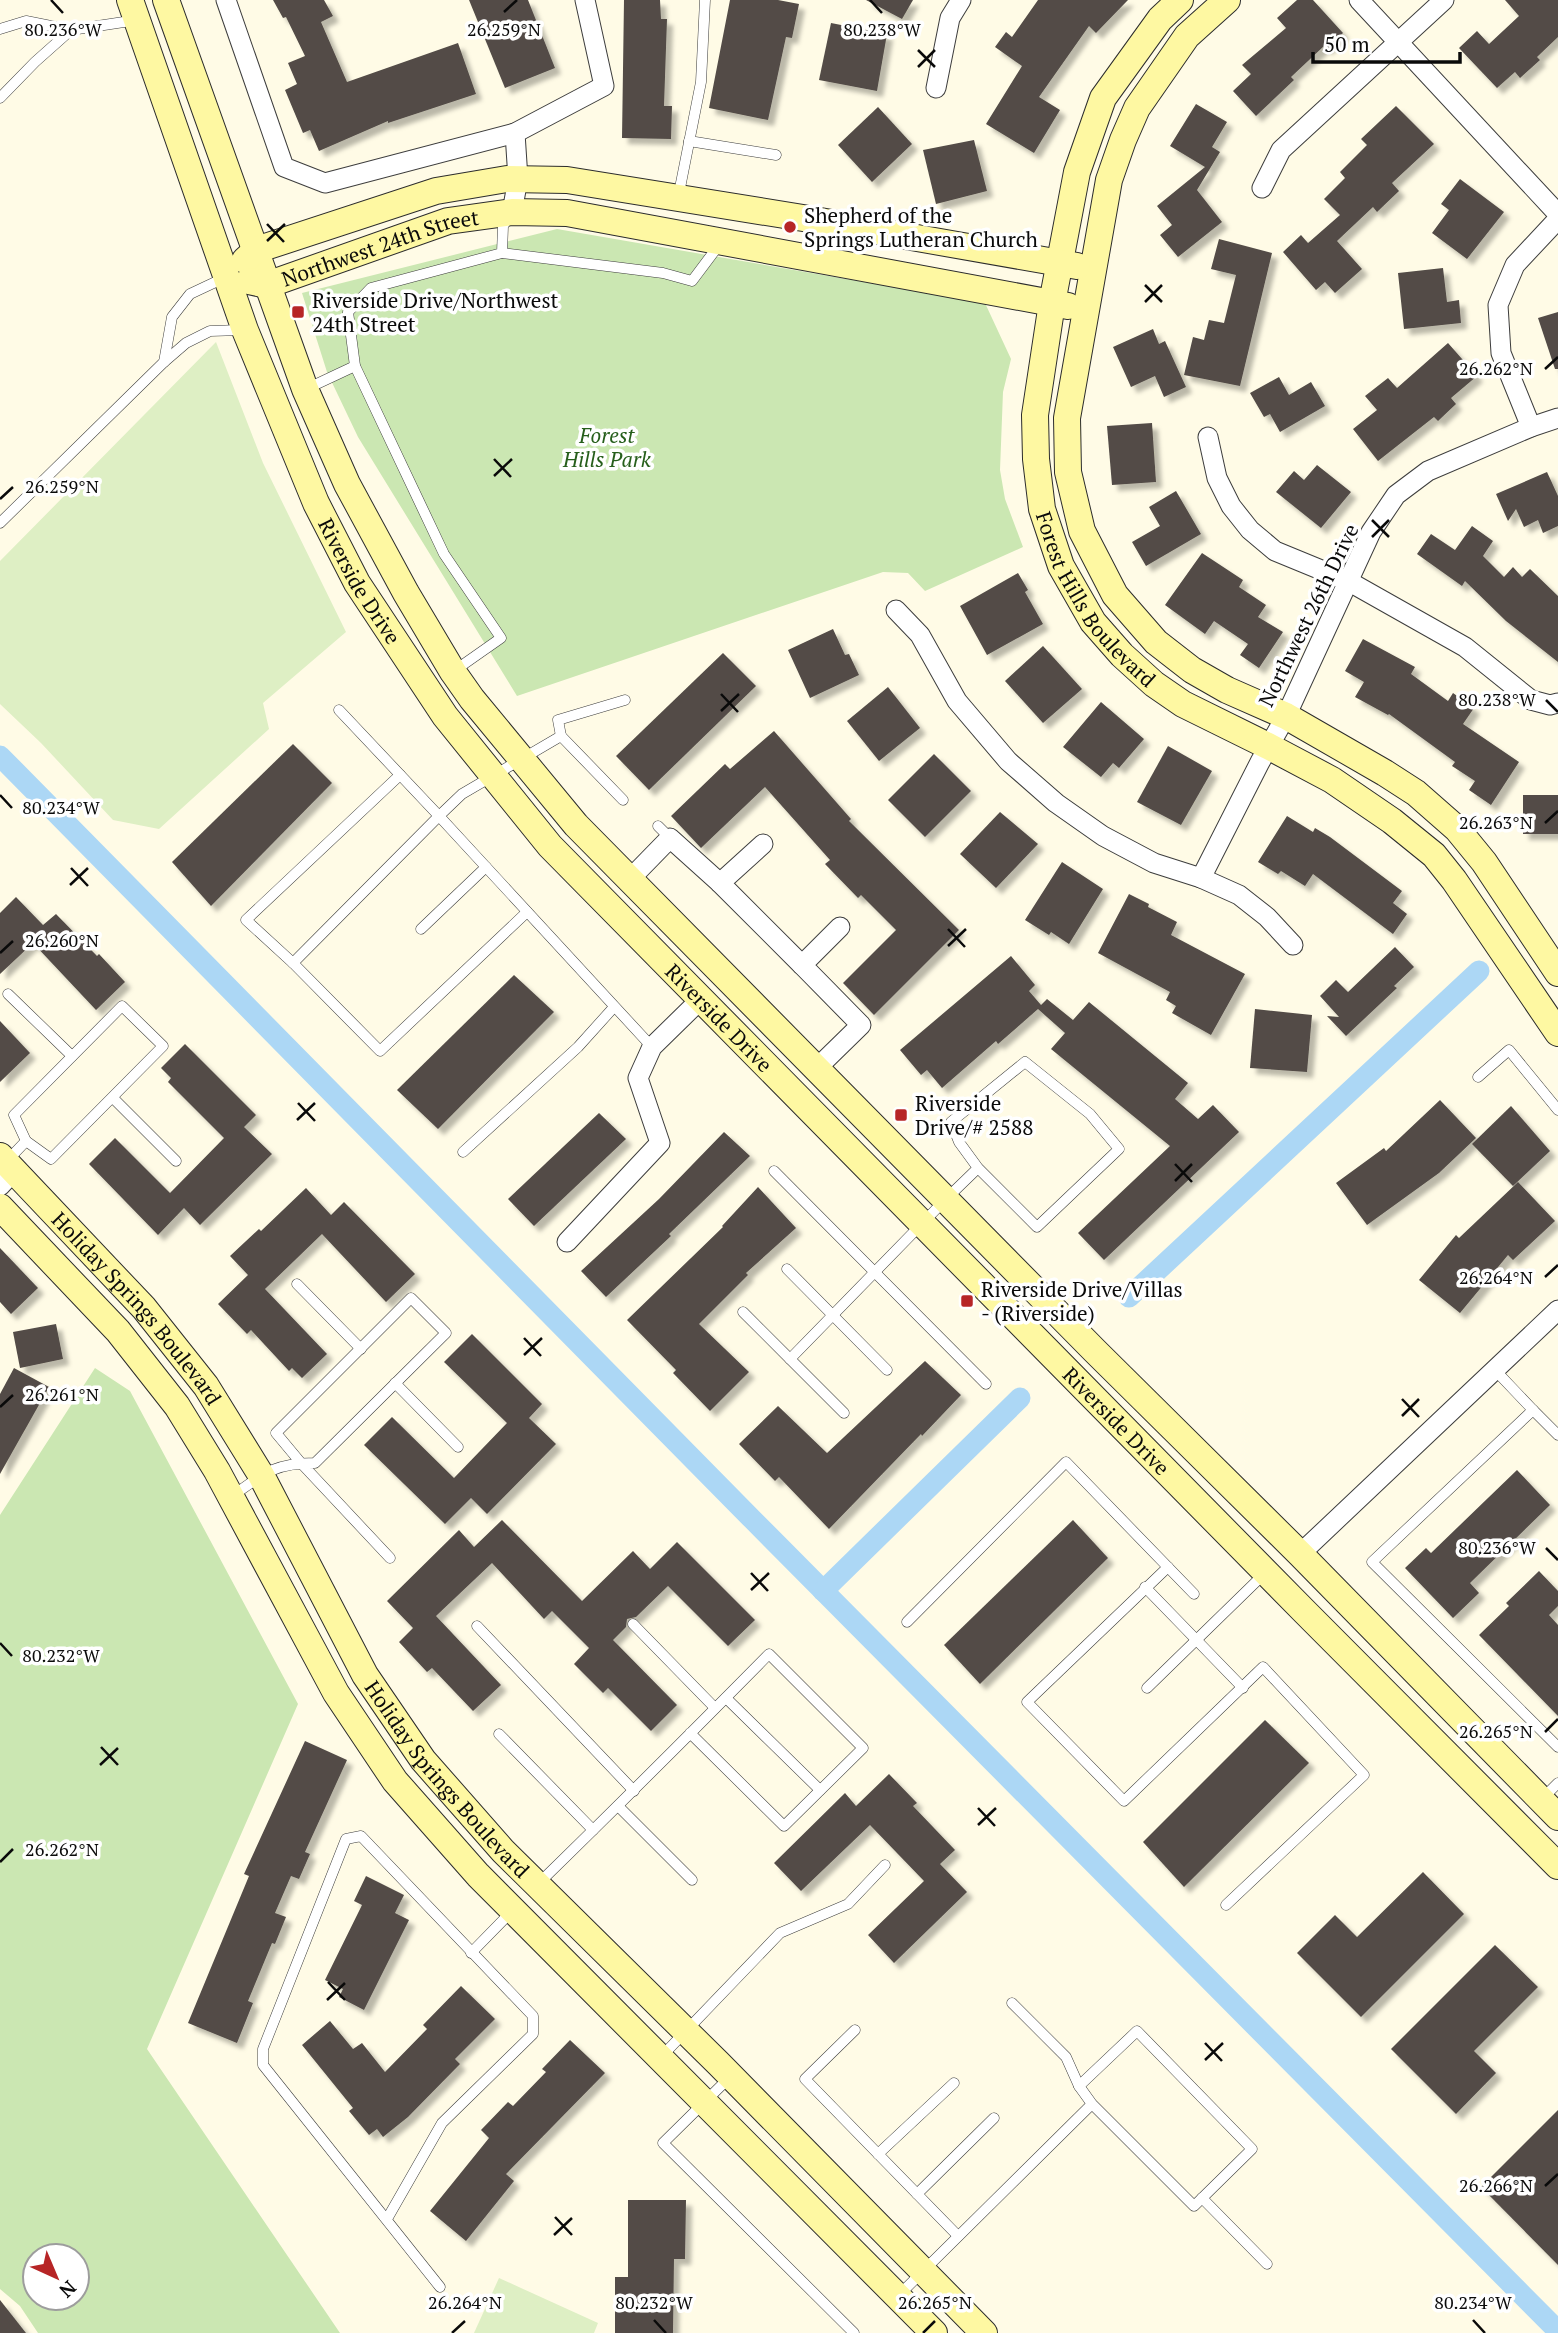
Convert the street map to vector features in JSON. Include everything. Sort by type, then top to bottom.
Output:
[{"type":"street","name":"Riverside Drive","points":[[166,0],[305,389],[347,484],[407,593],[472,699],[576,825],[1300,1554],[1552,1800]]},
{"type":"street","points":[[226,0],[284,167],[325,183],[515,133],[604,86],[585,0]]},
{"type":"street","points":[[936,88],[950,18],[961,0]]},
{"type":"street","name":"Forest Hills Boulevard","points":[[1180,0],[1160,19],[1104,98],[1077,172],[1052,303],[1035,415],[1036,459],[1042,509],[1061,566],[1093,622],[1122,655],[1154,684],[1183,704],[1332,780],[1392,821],[1434,855],[1454,880],[1558,1033]]},
{"type":"street","name":"Forest Hills Boulevard","points":[[1227,0],[1187,36],[1137,108],[1109,180],[1067,418],[1068,472],[1082,531],[1115,595],[1157,642],[1227,690],[1286,716],[1416,793],[1457,829],[1484,862],[1558,973]]},
{"type":"street","points":[[1359,0],[1558,217],[1515,265],[1498,305],[1501,353],[1531,427]]},
{"type":"street","points":[[1262,188],[1281,150],[1444,0]]},
{"type":"street","name":"Riverside Drive","points":[[133,10],[245,330],[316,503],[357,583],[445,716],[550,846],[1558,1866]]},
{"type":"street","points":[[1126,66],[1153,85]]},
{"type":"street","points":[[512,212],[518,179],[515,133]]},
{"type":"street","name":"Northwest 24th Street","points":[[227,276],[256,250],[436,191],[518,179],[567,180],[1093,269]]},
{"type":"street","name":"Northwest 24th Street","points":[[227,276],[267,285],[448,221],[512,212],[567,213],[1084,310]]},
{"type":"street","name":"Northwest 26th Drive","points":[[1201,878],[1286,716],[1371,533],[1396,495],[1428,471],[1558,418]]},
{"type":"street","points":[[1208,437],[1217,478],[1231,506],[1250,530],[1275,551],[1348,581],[1465,648],[1531,700],[1550,705],[1558,703]]},
{"type":"street","points":[[1042,509],[1073,500]]},
{"type":"street","points":[[896,610],[920,635],[957,701],[1008,761],[1056,803],[1103,836],[1154,863],[1201,878],[1239,895],[1267,917],[1293,945]]},
{"type":"street","points":[[630,879],[664,832],[720,883],[802,965],[861,1025],[817,1068]]},
{"type":"street","points":[[720,883],[763,845]]},
{"type":"street","points":[[1497,944],[1527,926]]},
{"type":"street","points":[[802,965],[840,928]]},
{"type":"street","points":[[566,1242],[660,1143],[638,1077],[652,1047],[701,999]]},
{"type":"street","name":"Holiday Springs Boulevard","points":[[5,1169],[144,1308],[206,1386],[261,1475],[373,1685],[424,1760],[503,1851],[687,2032],[984,2333]]},
{"type":"street","name":"Holiday Springs Boulevard","points":[[0,1207],[118,1331],[177,1406],[231,1497],[335,1693],[396,1781],[478,1875],[934,2333]]},
{"type":"street","points":[[1305,1612],[1296,1581],[1295,1566],[1300,1554],[1558,1310]]},
{"type":"street","points":[[1240,1547],[1281,1555],[1300,1554]]},
{"type":"street","points":[[513,1910],[537,1884]]},
{"type":"lane","points":[[677,198],[701,82],[705,0]]},
{"type":"lane","points":[[0,98],[71,30],[133,10]]},
{"type":"lane","points":[[0,29],[26,20],[71,30]]},
{"type":"lane","points":[[689,141],[776,155]]},
{"type":"lane","points":[[502,253],[503,226],[512,212]]},
{"type":"lane","points":[[453,672],[500,638],[444,554],[355,366],[348,312],[371,288],[502,253],[663,273],[692,281],[722,241]]},
{"type":"lane","points":[[164,362],[172,317],[190,294],[227,276]]},
{"type":"lane","points":[[0,523],[186,343],[210,331],[245,330]]},
{"type":"lane","points":[[305,389],[355,366]]},
{"type":"lane","points":[[623,800],[561,736],[558,720],[625,700]]},
{"type":"lane","points":[[339,710],[652,1047]]},
{"type":"lane","points":[[293,964],[462,794],[561,736]]},
{"type":"lane","points":[[400,775],[246,920],[380,1051],[527,912]]},
{"type":"lane","points":[[421,929],[486,867]]},
{"type":"lane","points":[[8,994],[72,1056]]},
{"type":"lane","points":[[122,1006],[163,1046],[113,1098],[51,1159],[26,1141],[14,1115],[122,1006]]},
{"type":"lane","points":[[463,1152],[578,1047],[614,1007]]},
{"type":"lane","points":[[1478,1077],[1509,1050],[1558,1110]]},
{"type":"lane","points":[[1025,1062],[1090,1114],[1119,1149],[1037,1227],[978,1168],[959,1142],[951,1122],[1025,1062]]},
{"type":"lane","points":[[113,1098],[176,1161]]},
{"type":"lane","points":[[5,1169],[26,1141]]},
{"type":"lane","points":[[790,1359],[978,1168]]},
{"type":"lane","points":[[775,1171],[986,1384]]},
{"type":"lane","points":[[787,1269],[887,1370]]},
{"type":"lane","points":[[297,1284],[361,1349]]},
{"type":"lane","points":[[231,1497],[261,1475],[281,1465],[301,1463],[315,1463],[446,1333],[411,1298],[276,1433],[301,1463],[390,1558]]},
{"type":"lane","points":[[743,1312],[844,1413]]},
{"type":"lane","points":[[1495,1370],[1558,1435]]},
{"type":"lane","points":[[395,1383],[458,1447]]},
{"type":"lane","points":[[1533,1410],[1372,1562],[1558,1746]]},
{"type":"lane","points":[[907,1622],[1066,1462],[1194,1594]]},
{"type":"lane","points":[[1168,1567],[1027,1702],[1124,1801],[1263,1667],[1364,1775],[1226,1905]]},
{"type":"lane","points":[[1147,1688],[1266,1572]]},
{"type":"lane","points":[[1145,1587],[1243,1688]]},
{"type":"lane","points":[[633,1625],[715,1708]]},
{"type":"lane","points":[[478,1626],[634,1790]]},
{"type":"lane","points":[[537,1884],[618,1807],[690,1733],[769,1654],[863,1748],[784,1826],[690,1733]]},
{"type":"lane","points":[[726,1698],[820,1790]]},
{"type":"lane","points":[[499,1734],[593,1830]]},
{"type":"lane","points":[[618,1807],[692,1880]]},
{"type":"lane","points":[[387,2219],[442,2123],[533,2034],[533,2016],[361,1836],[346,1839],[263,2049],[263,2065],[440,2287]]},
{"type":"lane","points":[[661,2057],[780,1933],[848,1904],[885,1865]]},
{"type":"lane","points":[[471,1953],[513,1910]]},
{"type":"lane","points":[[1012,2003],[1066,2057],[1079,2086],[1092,2104],[1194,2206],[1252,2149],[1137,2031],[1079,2086]]},
{"type":"lane","points":[[855,2030],[805,2079],[958,2236]]},
{"type":"lane","points":[[731,2077],[663,2143],[854,2333]]},
{"type":"lane","points":[[878,2154],[954,2083]]},
{"type":"lane","points":[[898,2296],[1092,2104]]},
{"type":"lane","points":[[916,2194],[994,2118]]},
{"type":"lane","points":[[1202,2198],[1267,2264]]},
{"type":"green space","name":"Forest Hills Park","points":[[557,229],[985,303],[1011,359],[1003,392],[1000,470],[1005,499],[1023,547],[925,591],[908,573],[883,572],[517,696],[358,437],[327,372],[302,293]]},
{"type":"green space","points":[[216,342],[263,463],[346,632],[263,703],[269,729],[159,829],[113,820],[41,743],[0,704],[0,561]]},
{"type":"green space","points":[[95,1368],[130,1391],[298,1704],[147,2049],[340,2333],[38,2333],[24,2312],[91,2312],[91,2242],[21,2242],[21,2308],[0,2289],[0,1515]]},
{"type":"green space","points":[[499,2278],[598,2323],[594,2333],[474,2333]]},
{"type":"building","points":[[273,0],[324,0],[333,16],[321,22],[347,82],[458,43],[476,94],[388,121],[319,151],[310,130],[303,133],[285,90],[297,84],[288,63],[305,56],[286,17],[283,18]]},
{"type":"building","points":[[469,0],[528,0],[555,68],[505,88]]},
{"type":"building","points":[[624,0],[660,0],[661,19],[667,19],[664,106],[672,106],[671,139],[622,138]]},
{"type":"building","points":[[730,0],[778,0],[799,4],[792,38],[786,37],[768,120],[709,108]]},
{"type":"building","points":[[866,0],[913,0],[902,19]]},
{"type":"building","points":[[1038,0],[1128,0],[1096,33],[1089,26],[1039,97],[1060,110],[1034,153],[986,124],[1022,66],[995,47],[1006,32],[1012,37]]},
{"type":"building","points":[[1297,0],[1313,0],[1343,33],[1326,49],[1324,46],[1291,77],[1294,80],[1256,116],[1233,91],[1251,74],[1242,65],[1286,28],[1277,18]]},
{"type":"building","points":[[1505,0],[1558,0],[1558,37],[1537,57],[1540,60],[1520,78],[1515,72],[1497,88],[1459,48],[1477,31],[1489,44],[1519,16]]},
{"type":"building","points":[[831,23],[887,34],[877,91],[819,80]]},
{"type":"building","points":[[1196,104],[1227,122],[1212,147],[1220,152],[1197,190],[1222,222],[1178,257],[1160,235],[1172,225],[1157,206],[1205,167],[1170,146]]},
{"type":"building","points":[[1396,106],[1434,144],[1392,183],[1399,191],[1377,212],[1373,207],[1337,241],[1362,269],[1335,293],[1325,282],[1316,290],[1283,252],[1301,235],[1308,243],[1340,215],[1324,199],[1345,178],[1340,172],[1367,145],[1361,139]]},
{"type":"building","points":[[878,107],[912,144],[872,182],[838,145]]},
{"type":"building","points":[[974,140],[987,191],[936,204],[923,150]]},
{"type":"building","points":[[1460,179],[1504,212],[1467,259],[1432,233],[1449,210],[1441,204]]},
{"type":"building","points":[[1219,239],[1272,253],[1240,386],[1184,375],[1193,337],[1204,340],[1209,320],[1224,323],[1236,275],[1211,269]]},
{"type":"building","points":[[1443,268],[1447,302],[1459,300],[1461,323],[1404,329],[1398,273]]},
{"type":"building","points":[[1558,312],[1558,369],[1555,369],[1538,318]]},
{"type":"building","points":[[1153,329],[1159,344],[1165,341],[1186,387],[1164,397],[1155,376],[1131,387],[1113,347]]},
{"type":"building","points":[[1448,343],[1477,376],[1451,398],[1456,404],[1438,421],[1434,417],[1378,461],[1353,429],[1377,410],[1365,396],[1388,378],[1397,388]]},
{"type":"building","points":[[1279,377],[1289,395],[1311,382],[1325,406],[1280,432],[1270,414],[1264,417],[1250,393]]},
{"type":"building","points":[[1152,423],[1156,482],[1112,485],[1107,426]]},
{"type":"building","points":[[1317,465],[1351,492],[1321,528],[1276,492],[1294,471],[1304,480]]},
{"type":"building","points":[[1547,472],[1558,496],[1558,526],[1543,533],[1538,520],[1524,527],[1516,509],[1508,521],[1496,494]]},
{"type":"building","points":[[1176,491],[1201,534],[1146,566],[1132,542],[1160,526],[1149,507]]},
{"type":"building","points":[[1472,526],[1493,541],[1483,556],[1504,577],[1513,567],[1522,577],[1530,569],[1558,596],[1558,662],[1506,621],[1465,581],[1462,586],[1417,554],[1431,534],[1455,550]]},
{"type":"building","points":[[1202,553],[1243,580],[1239,587],[1266,605],[1258,617],[1283,632],[1259,668],[1240,655],[1248,644],[1214,621],[1205,634],[1165,605]]},
{"type":"building","points":[[1018,573],[1043,624],[987,655],[960,606]]},
{"type":"building","points":[[833,629],[845,655],[849,654],[859,675],[810,698],[788,650]]},
{"type":"building","points":[[1363,639],[1415,667],[1411,674],[1448,701],[1453,693],[1474,708],[1463,724],[1519,762],[1491,805],[1469,790],[1475,781],[1452,766],[1455,762],[1389,714],[1355,697],[1364,682],[1345,671]]},
{"type":"building","points":[[1043,646],[1082,689],[1043,723],[1005,681]]},
{"type":"building","points":[[723,653],[756,686],[649,790],[616,756]]},
{"type":"building","points":[[888,687],[920,728],[879,761],[847,721]]},
{"type":"building","points":[[1101,702],[1144,739],[1119,768],[1113,763],[1101,777],[1063,747]]},
{"type":"building","points":[[774,731],[851,819],[849,821],[959,930],[874,1015],[843,983],[896,930],[861,895],[858,898],[825,864],[830,860],[765,787],[701,848],[671,816],[725,764],[730,769]]},
{"type":"building","points":[[293,744],[332,783],[211,906],[172,862]]},
{"type":"building","points":[[1168,746],[1212,771],[1181,825],[1137,802]]},
{"type":"building","points":[[934,754],[971,791],[925,837],[888,800]]},
{"type":"building","points":[[1523,795],[1558,795],[1558,834],[1523,834]]},
{"type":"building","points":[[1000,812],[1038,844],[996,888],[960,854]]},
{"type":"building","points":[[1287,816],[1313,832],[1315,828],[1330,837],[1402,891],[1393,903],[1407,914],[1393,934],[1313,874],[1305,886],[1281,871],[1278,874],[1258,862]]},
{"type":"building","points":[[1062,862],[1103,889],[1069,944],[1025,920]]},
{"type":"building","points":[[1129,894],[1177,922],[1171,935],[1245,974],[1211,1035],[1172,1013],[1176,1006],[1166,1000],[1170,992],[1098,953]]},
{"type":"building","points":[[16,897],[43,925],[56,914],[125,982],[96,1010],[33,943],[0,974],[0,913]]},
{"type":"building","points":[[1395,947],[1414,967],[1394,986],[1397,988],[1346,1036],[1327,1016],[1339,1017],[1320,996],[1336,980],[1348,992]]},
{"type":"building","points":[[1011,956],[1035,985],[1029,991],[1041,1005],[1047,999],[1073,1020],[1089,1002],[1188,1083],[1175,1099],[1198,1119],[1213,1105],[1239,1132],[1104,1260],[1078,1233],[1170,1146],[1051,1049],[1065,1033],[1038,1009],[942,1088],[927,1070],[921,1075],[900,1050]]},
{"type":"building","points":[[514,975],[554,1012],[438,1129],[397,1090]]},
{"type":"building","points":[[1255,1009],[1312,1015],[1307,1072],[1250,1068]]},
{"type":"building","points":[[0,1021],[30,1053],[0,1082]]},
{"type":"building","points":[[185,1044],[256,1115],[244,1127],[272,1154],[200,1225],[184,1208],[158,1235],[89,1164],[115,1138],[170,1193],[224,1138],[168,1082],[171,1078],[161,1068]]},
{"type":"building","points":[[1440,1100],[1476,1138],[1439,1173],[1367,1225],[1336,1183],[1384,1148],[1386,1151]]},
{"type":"building","points":[[1511,1106],[1550,1151],[1513,1186],[1472,1144]]},
{"type":"building","points":[[599,1113],[626,1139],[534,1226],[508,1199]]},
{"type":"building","points":[[724,1132],[750,1156],[606,1297],[581,1271],[659,1199]]},
{"type":"building","points":[[1518,1182],[1555,1221],[1513,1260],[1508,1255],[1460,1313],[1419,1280],[1456,1235],[1459,1238]]},
{"type":"building","points":[[758,1187],[796,1228],[746,1273],[748,1275],[699,1324],[749,1372],[710,1411],[673,1373],[676,1370],[627,1320],[723,1227]]},
{"type":"building","points":[[306,1188],[331,1215],[344,1202],[415,1274],[386,1302],[322,1234],[265,1289],[327,1354],[302,1378],[292,1368],[289,1371],[251,1330],[247,1334],[218,1304],[248,1275],[230,1256]]},
{"type":"building","points":[[0,1248],[38,1288],[11,1314],[0,1302]]},
{"type":"building","points":[[56,1324],[63,1359],[20,1368],[13,1332]]},
{"type":"building","points":[[472,1334],[542,1404],[529,1418],[556,1444],[487,1514],[471,1498],[445,1524],[364,1445],[392,1417],[454,1478],[507,1423],[444,1362]]},
{"type":"building","points":[[925,1361],[961,1395],[829,1529],[779,1477],[775,1481],[739,1444],[778,1406],[827,1453]]},
{"type":"building","points":[[14,1368],[49,1387],[0,1474],[0,1394]]},
{"type":"building","points":[[1517,1470],[1550,1505],[1470,1583],[1479,1593],[1453,1618],[1405,1568],[1426,1548],[1431,1553]]},
{"type":"building","points":[[502,1520],[582,1601],[633,1551],[650,1569],[677,1542],[755,1620],[728,1646],[668,1586],[636,1617],[627,1619],[626,1627],[613,1640],[677,1705],[651,1731],[608,1688],[603,1693],[574,1664],[589,1648],[552,1611],[544,1619],[492,1563],[436,1616],[501,1685],[473,1711],[432,1668],[427,1672],[399,1642],[413,1628],[387,1601],[459,1530],[474,1547]]},
{"type":"building","points":[[1073,1520],[1108,1558],[980,1684],[944,1645]]},
{"type":"building","points":[[1539,1571],[1558,1591],[1558,1606],[1549,1615],[1558,1625],[1558,1716],[1479,1635],[1509,1606],[1506,1603]]},
{"type":"building","points":[[1265,1720],[1309,1763],[1184,1887],[1143,1842]]},
{"type":"building","points":[[305,1741],[347,1760],[305,1852],[310,1854],[299,1879],[291,1876],[275,1913],[286,1917],[248,2001],[253,2003],[237,2043],[188,2023],[249,1876],[244,1874]]},
{"type":"building","points":[[889,1774],[917,1803],[913,1806],[955,1850],[940,1864],[967,1892],[894,1963],[868,1935],[924,1881],[870,1825],[801,1891],[774,1863],[845,1793],[856,1806]]},
{"type":"building","points":[[1423,1872],[1464,1914],[1361,2017],[1297,1953],[1335,1915],[1357,1937]]},
{"type":"building","points":[[366,1876],[404,1895],[395,1913],[409,1920],[364,2010],[339,1997],[343,1989],[325,1980],[362,1905],[354,1901]]},
{"type":"building","points":[[1495,1945],[1538,1987],[1474,2051],[1496,2073],[1456,2114],[1391,2049]]},
{"type":"building","points":[[461,1986],[495,2019],[455,2059],[460,2064],[408,2117],[383,2137],[377,2129],[369,2135],[349,2111],[353,2108],[302,2045],[330,2021],[353,2049],[362,2043],[385,2072],[427,2029],[423,2025]]},
{"type":"building","points":[[570,2040],[605,2073],[506,2174],[514,2181],[466,2241],[430,2211],[489,2138],[481,2130],[508,2102],[513,2106],[546,2072],[542,2069]]},
{"type":"building","points":[[1558,2110],[1558,2265],[1481,2187]]},
{"type":"building","points":[[628,2200],[686,2200],[685,2259],[674,2259],[673,2333],[615,2333],[615,2277],[628,2277]]},
{"type":"building","points":[[0,2300],[26,2333],[0,2333]]},
{"type":"waterway","points":[[0,756],[1558,2331]]},
{"type":"waterway","points":[[1129,1297],[1479,971]]},
{"type":"waterway","points":[[823,1591],[1020,1398]]},
{"type":"place","name":"Shepherd of the Springs Lutheran Church","points":[[790,227]]},
{"type":"place","name":"Riverside Drive/Northwest 24th Street","points":[[298,312]]},
{"type":"place","name":"Riverside Drive/# 2588","points":[[901,1115]]},
{"type":"place","name":"Riverside Drive/Villas - (Riverside)","points":[[967,1301]]}]
